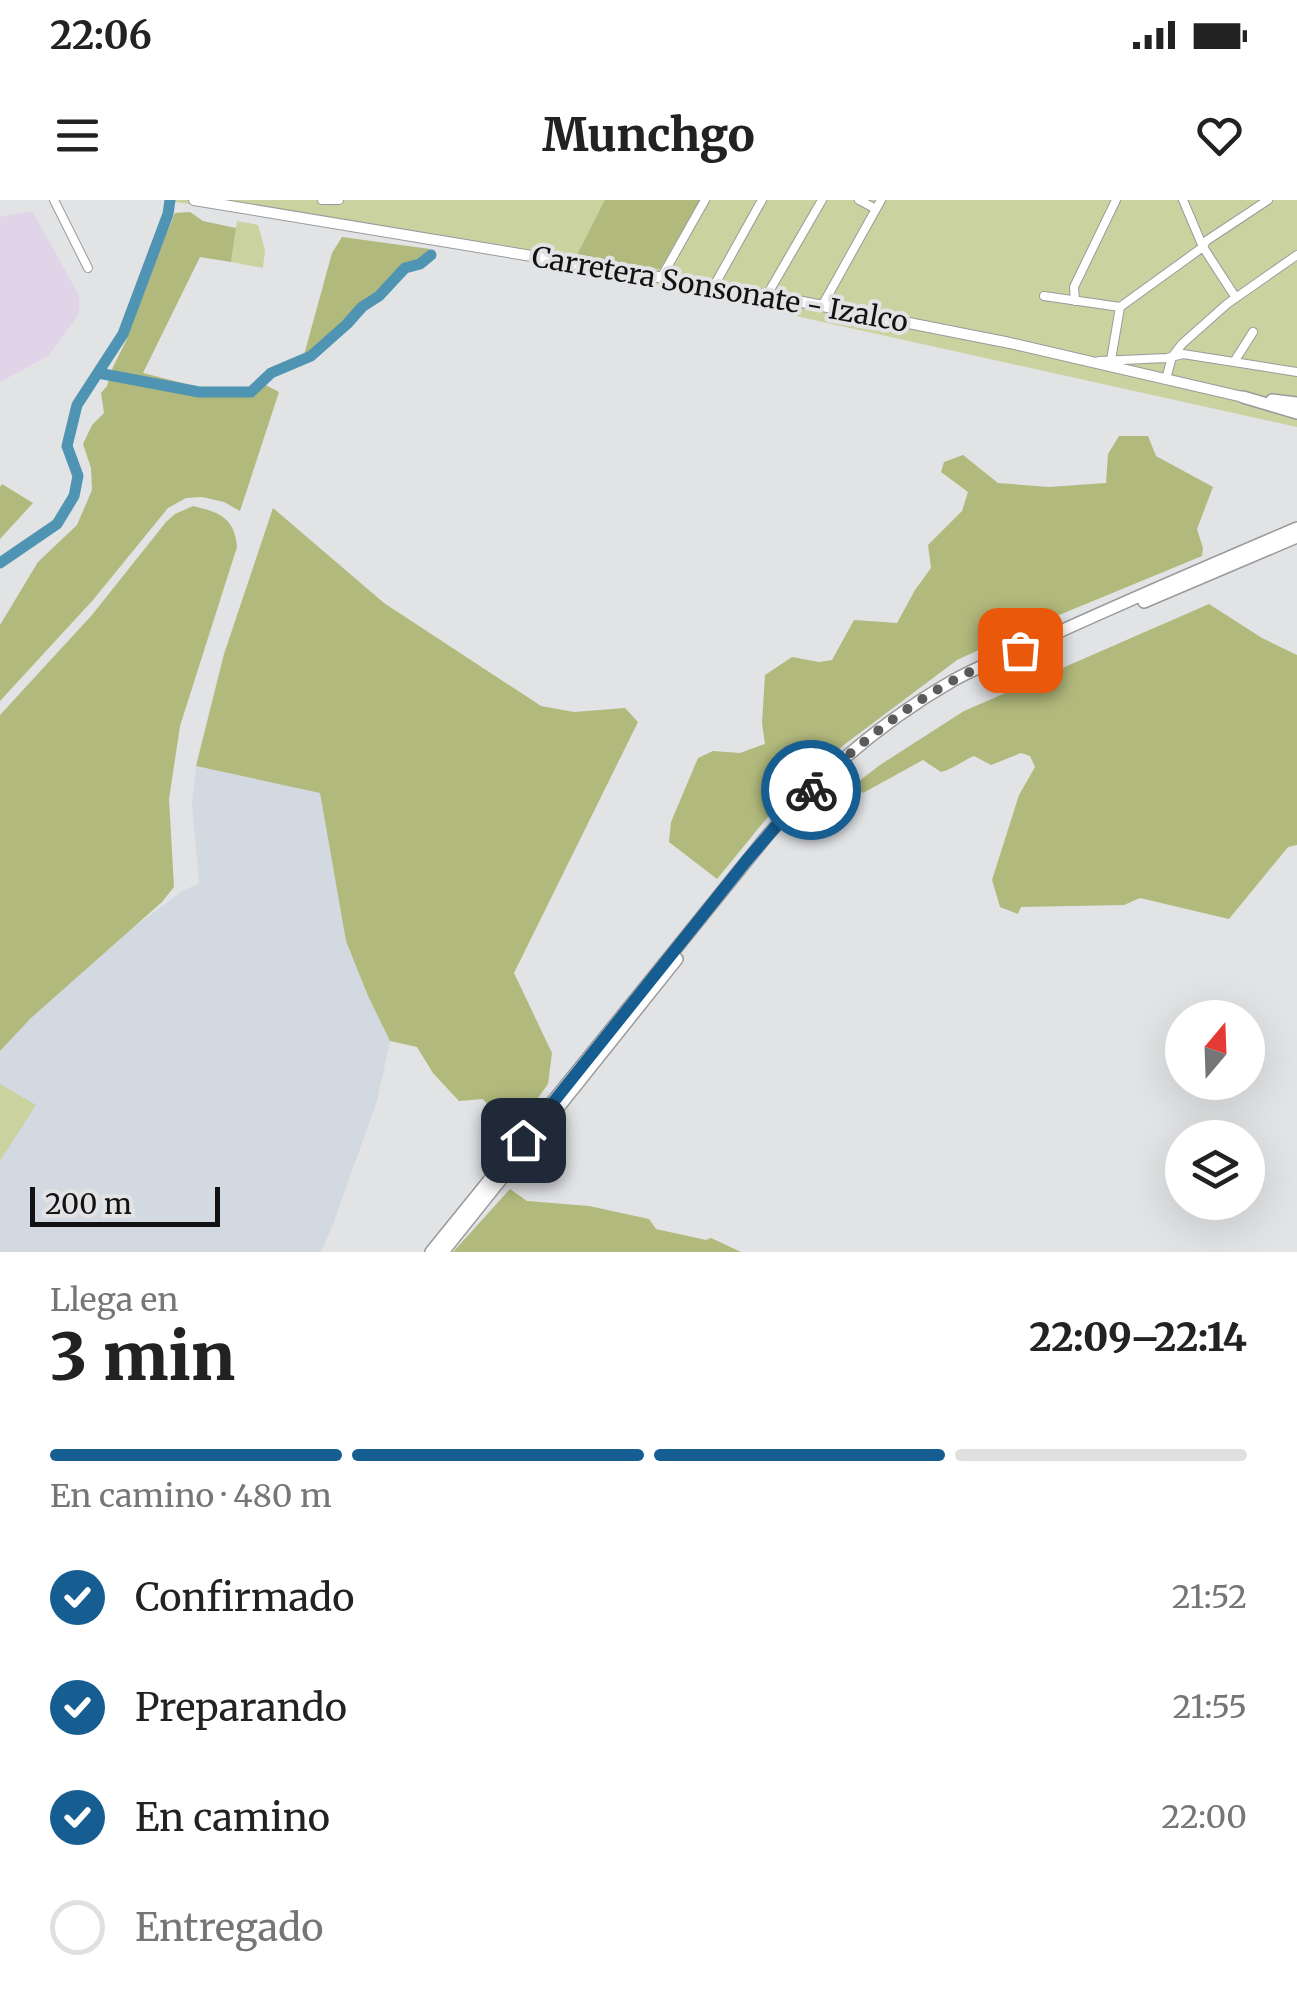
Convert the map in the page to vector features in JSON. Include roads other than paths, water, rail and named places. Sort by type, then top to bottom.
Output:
[{"type":"highway","points":[[1242,398],[1297,408]]},
{"type":"highway","points":[[431,1252],[767,836],[811,789],[857,749],[956,680],[1297,528]]},
{"type":"highway","points":[[442,1252],[750,866],[809,800],[855,760],[911,717],[976,676],[1297,537]]},
{"type":"main road","name":"Carretera Sonsonate - Izalco","points":[[194,200],[767,295],[1094,362],[1242,398]]},
{"type":"street","points":[[54,200],[88,268]]},
{"type":"street","points":[[322,200],[339,200]]},
{"type":"street","points":[[661,278],[704,200]]},
{"type":"street","points":[[714,286],[762,200]]},
{"type":"street","points":[[767,295],[822,200]]},
{"type":"street","points":[[822,306],[879,204],[859,200]]},
{"type":"street","points":[[1075,300],[1074,287],[1116,200]]},
{"type":"street","points":[[1183,200],[1203,247],[1236,298]]},
{"type":"street","points":[[1044,296],[1120,306],[1268,200]]},
{"type":"street","points":[[1166,379],[1172,357],[1182,344],[1236,298],[1297,255]]},
{"type":"street","points":[[1111,360],[1120,306]]},
{"type":"street","points":[[1234,362],[1253,332]]},
{"type":"street","points":[[1094,362],[1183,354],[1297,372]]},
{"type":"waterway","points":[[0,563],[57,524],[74,496],[78,476],[67,446],[77,405],[123,334],[170,200]]},
{"type":"waterway","points":[[98,373],[199,392],[251,392],[271,373],[311,356],[405,268],[420,264],[431,255]]}]
